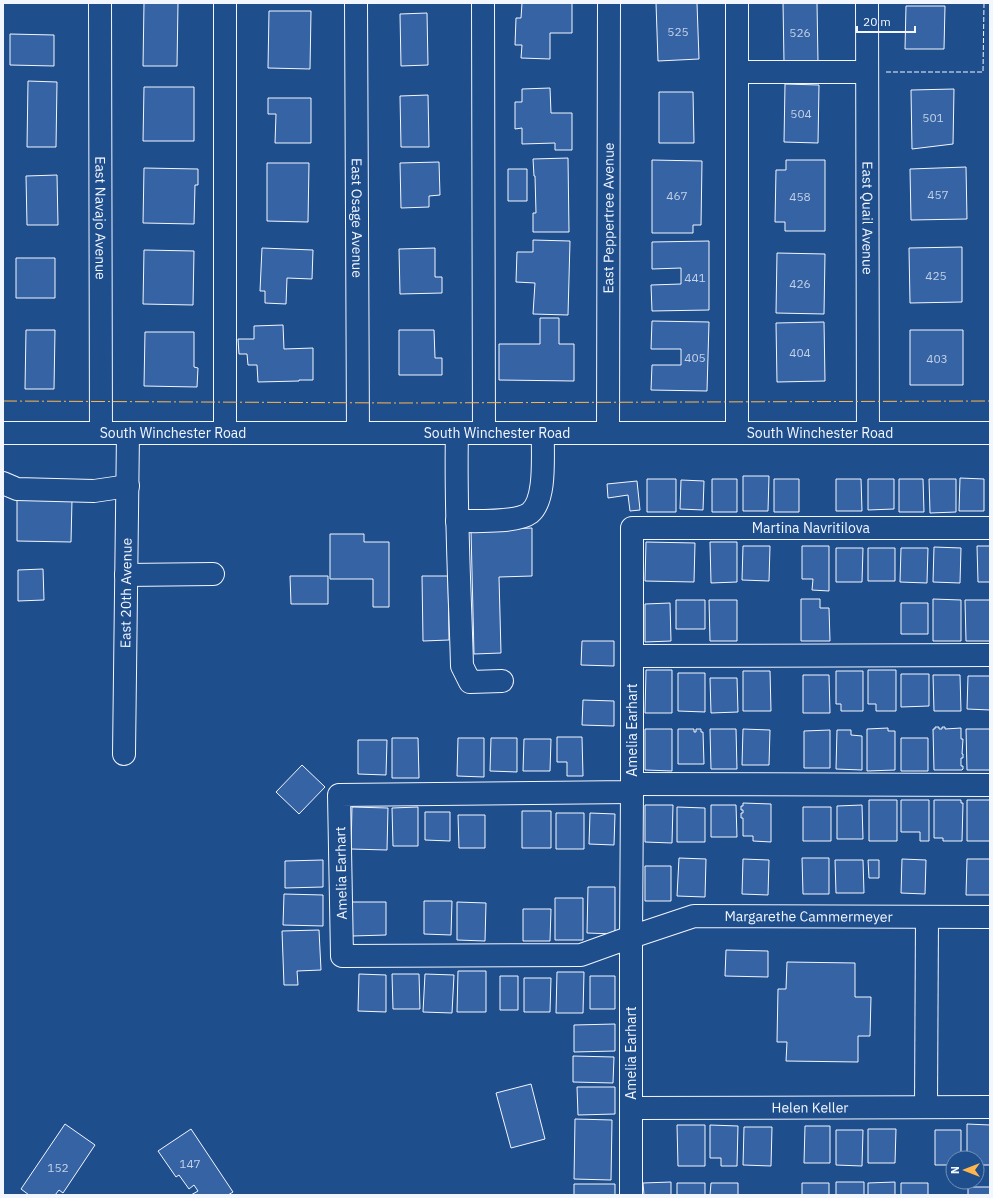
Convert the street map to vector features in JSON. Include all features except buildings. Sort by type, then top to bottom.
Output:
[{"type":"street","name":"East Navajo Avenue","points":[[100,3],[101,433]]},
{"type":"street","points":[[224,433],[225,3]]},
{"type":"street","name":"East Osage Avenue","points":[[356,3],[358,433]]},
{"type":"street","points":[[483,3],[484,433]]},
{"type":"street","name":"East Peppertree Avenue","points":[[608,433],[609,3]]},
{"type":"street","points":[[736,433],[737,3]]},
{"type":"street","name":"East Quail Avenue","points":[[867,3],[868,433]]},
{"type":"street","points":[[737,72],[867,72]]},
{"type":"street","name":"South Winchester Road","points":[[3,433],[990,433]]},
{"type":"street","name":"East 20th Avenue","points":[[124,754],[128,433]]},
{"type":"street","points":[[457,433],[455,488],[462,666],[470,682],[502,681]]},
{"type":"street","points":[[457,521],[514,519],[530,513],[538,503],[542,481],[543,433]]},
{"type":"street","points":[[3,483],[17,489],[87,491],[128,486]]},
{"type":"street","name":"Martina Navritilova","points":[[632,528],[990,528]]},
{"type":"street","name":"Amelia Earhart","points":[[631,1195],[631,936],[581,955],[342,956],[339,795],[632,788],[632,528]]},
{"type":"street","points":[[126,575],[213,574]]},
{"type":"street","points":[[632,656],[990,655]]},
{"type":"street","points":[[631,936],[632,788],[990,785]]},
{"type":"street","name":"Margarethe Cammermeyer","points":[[631,936],[694,916],[990,917]]},
{"type":"street","points":[[926,1107],[927,917]]},
{"type":"street","name":"Helen Keller","points":[[631,1108],[990,1107]]},
{"type":"fence","points":[[886,72],[983,72],[984,3]]},
{"type":"power","points":[[3,401],[399,403],[990,401]]}]
